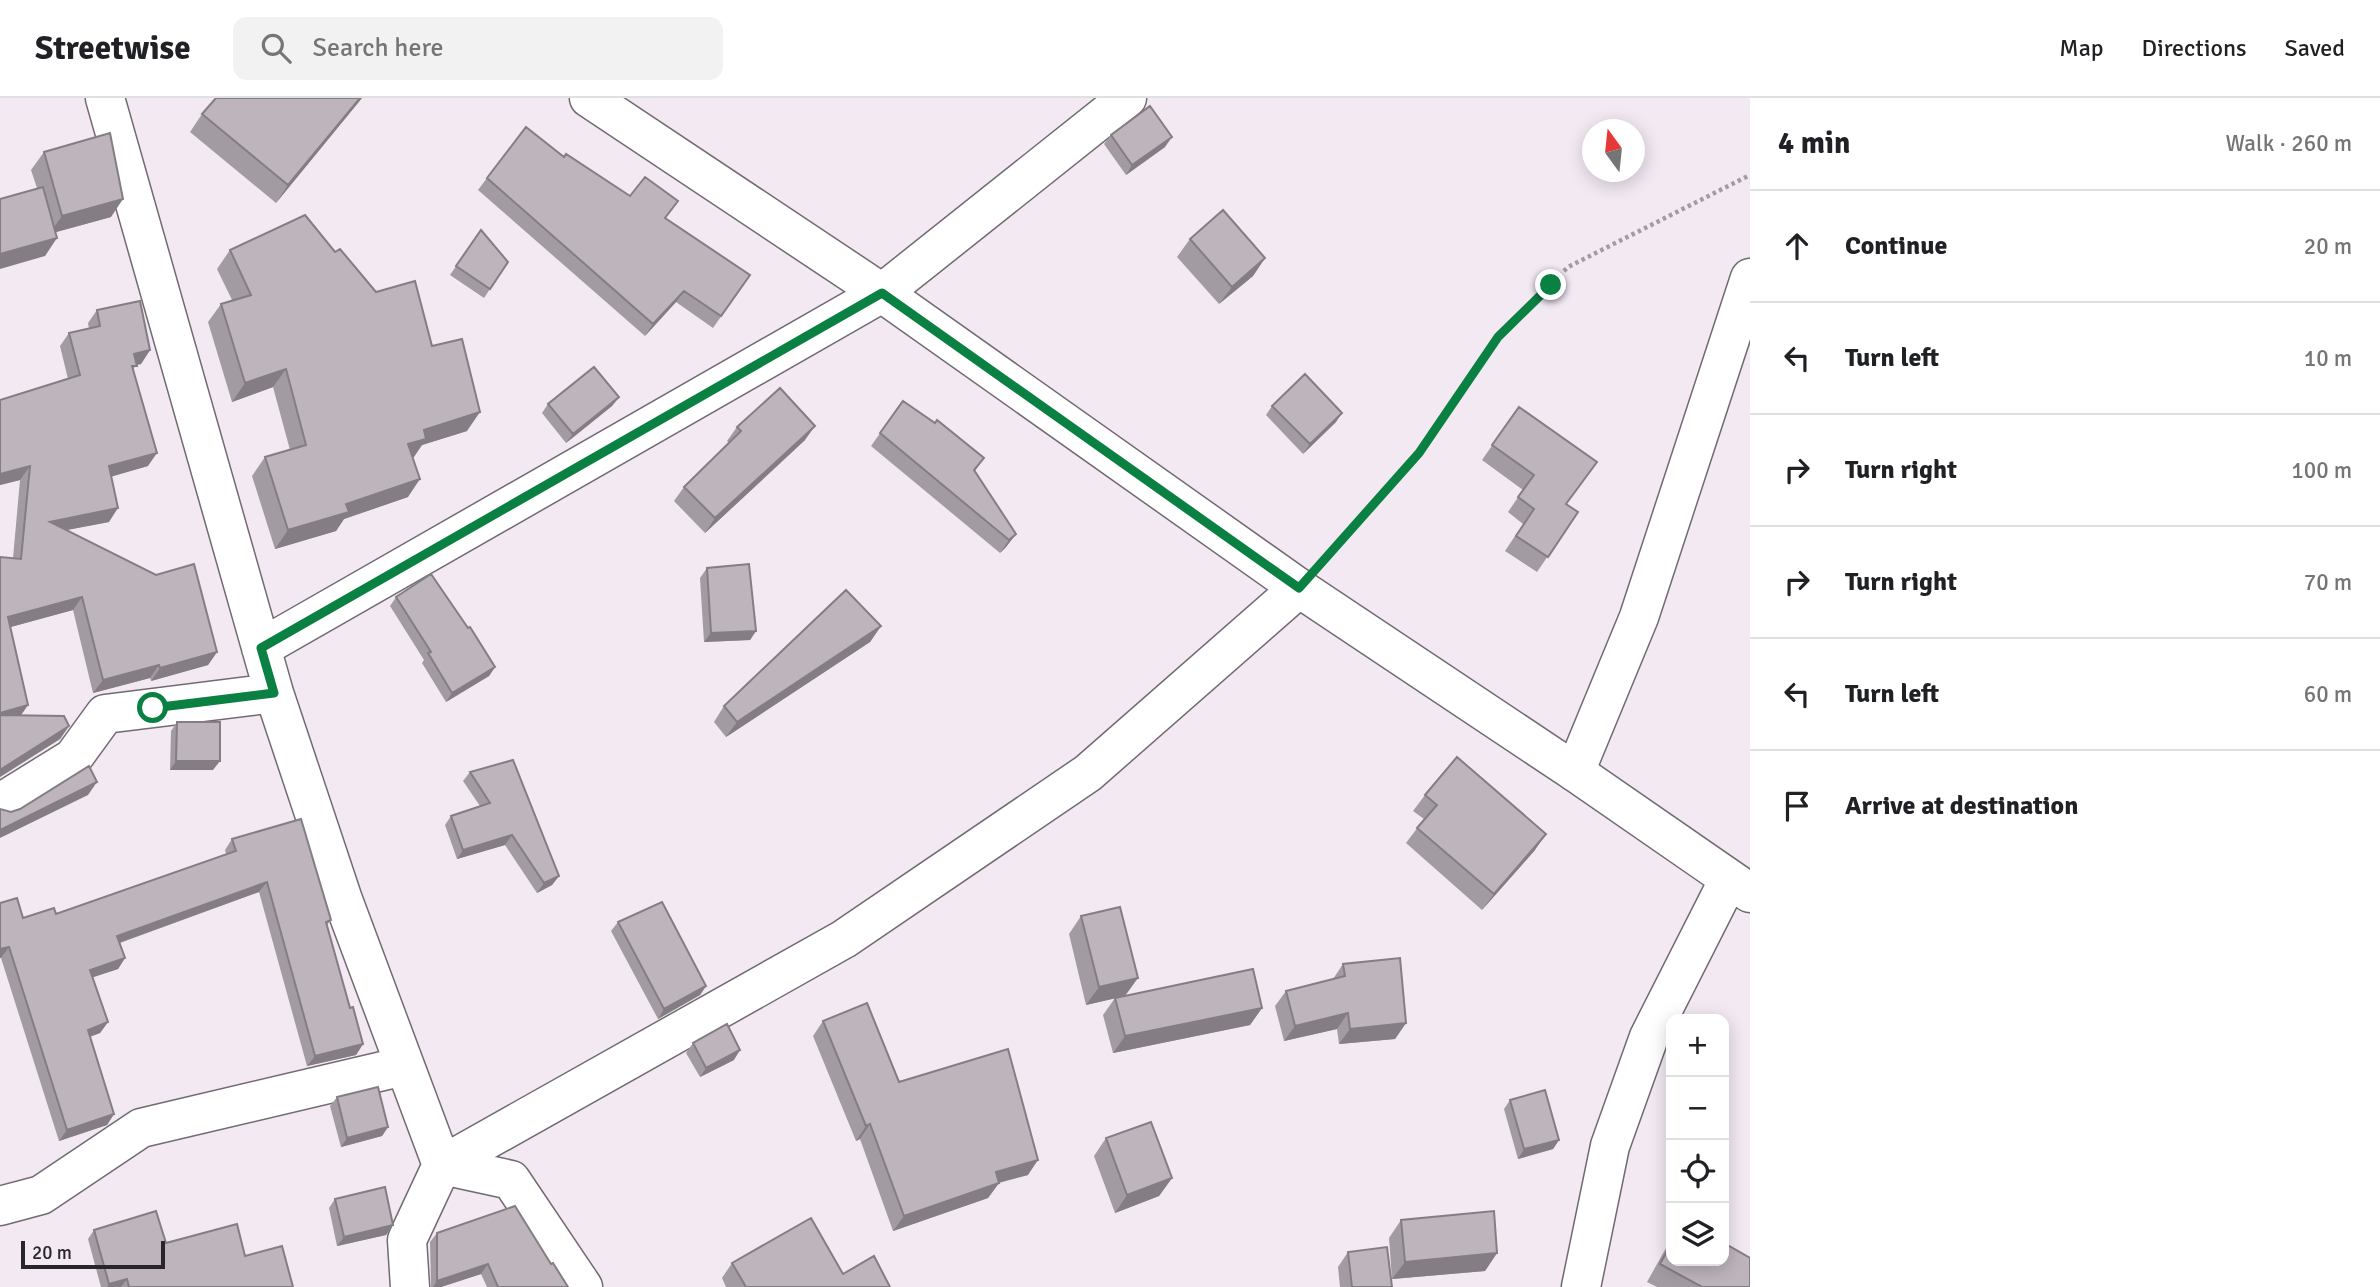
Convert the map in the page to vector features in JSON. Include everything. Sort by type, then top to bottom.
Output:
[{"type":"street","points":[[105,98],[274,693],[343,900],[442,1165]]},
{"type":"street","points":[[589,98],[882,293],[1299,588],[1745,889],[1649,1037],[1610,1146],[1581,1287]]},
{"type":"street","points":[[261,648],[882,293],[1127,98]]},
{"type":"street","points":[[1575,772],[1639,617],[1750,278]]},
{"type":"street","points":[[410,1287],[407,1240],[442,1165],[844,940],[1088,773],[1299,588]]},
{"type":"street","points":[[0,803],[73,758],[104,714],[274,693]]},
{"type":"street","points":[[0,1206],[41,1195],[141,1128],[404,1066]]},
{"type":"street","points":[[442,1165],[511,1180],[583,1287]]},
{"type":"path","points":[[1299,588],[1419,453],[1498,337],[1568,267],[1750,175]]},
{"type":"building","points":[[216,98],[360,98],[288,185],[202,114]]},
{"type":"building","points":[[1150,106],[1172,137],[1132,165],[1111,135]]},
{"type":"building","points":[[526,127],[564,157],[566,154],[630,196],[645,177],[678,201],[665,218],[750,275],[721,316],[684,291],[653,324],[487,178]]},
{"type":"building","points":[[110,133],[123,199],[62,216],[44,152]]},
{"type":"building","points":[[43,187],[57,238],[0,254],[0,199]]},
{"type":"building","points":[[1223,210],[1265,258],[1232,287],[1190,239]]},
{"type":"building","points":[[305,215],[335,252],[340,249],[376,292],[415,281],[432,346],[462,339],[480,412],[424,430],[426,439],[408,444],[420,479],[346,504],[349,512],[288,530],[265,457],[306,445],[286,369],[245,383],[221,304],[251,295],[230,250]]},
{"type":"building","points":[[481,230],[508,262],[490,289],[456,266]]},
{"type":"building","points":[[140,301],[150,350],[134,354],[137,366],[132,366],[157,453],[109,466],[118,508],[50,522],[156,575],[194,564],[217,652],[103,680],[82,597],[8,617],[28,705],[0,713],[0,557],[21,559],[30,466],[0,474],[0,400],[80,375],[69,333],[100,326],[97,310]]},
{"type":"building","points":[[594,367],[619,397],[573,434],[548,404]]},
{"type":"building","points":[[1305,374],[1342,413],[1310,444],[1272,406]]},
{"type":"building","points":[[780,388],[815,426],[715,518],[684,487],[741,431],[737,427]]},
{"type":"building","points":[[903,401],[935,423],[937,420],[984,458],[974,470],[1016,534],[1009,540],[880,433]]},
{"type":"building","points":[[1519,407],[1597,462],[1566,504],[1578,512],[1548,557],[1516,536],[1534,509],[1518,497],[1534,475],[1492,445]]},
{"type":"building","points":[[749,564],[756,631],[711,633],[707,568]]},
{"type":"building","points":[[431,574],[495,667],[452,693],[428,653],[431,652],[396,597]]},
{"type":"building","points":[[846,590],[881,626],[737,722],[724,706]]},
{"type":"building","points":[[0,715],[64,716],[69,726],[0,770]]},
{"type":"building","points":[[177,722],[220,722],[220,761],[176,761]]},
{"type":"building","points":[[1457,757],[1546,834],[1494,894],[1417,828],[1437,805],[1425,795]]},
{"type":"building","points":[[513,760],[559,876],[544,883],[512,835],[463,850],[451,816],[490,803],[470,772]]},
{"type":"building","points":[[89,766],[97,782],[0,830],[0,809],[11,812],[20,809]]},
{"type":"building","points":[[301,819],[331,920],[326,922],[363,1044],[315,1056],[267,882],[117,936],[125,958],[90,970],[108,1022],[88,1030],[114,1114],[67,1130],[9,947],[0,949],[0,903],[17,898],[23,918],[54,908],[56,914],[236,851],[232,839]]},
{"type":"building","points":[[662,902],[706,986],[664,1009],[618,922]]},
{"type":"building","points":[[1120,907],[1138,978],[1099,987],[1081,916]]},
{"type":"building","points":[[1400,958],[1406,1023],[1350,1029],[1348,1013],[1295,1026],[1286,991],[1345,976],[1343,964]]},
{"type":"building","points":[[1253,969],[1262,1008],[1125,1036],[1115,998]]},
{"type":"building","points":[[867,1003],[899,1082],[1008,1049],[1038,1160],[996,1172],[999,1183],[904,1216],[870,1124],[866,1126],[823,1021]]},
{"type":"building","points":[[727,1024],[740,1050],[706,1068],[693,1043]]},
{"type":"building","points":[[378,1087],[388,1127],[347,1138],[337,1097]]},
{"type":"building","points":[[1545,1090],[1559,1140],[1524,1149],[1510,1100]]},
{"type":"building","points":[[1151,1122],[1172,1178],[1127,1195],[1106,1138]]},
{"type":"building","points":[[385,1187],[393,1225],[344,1237],[335,1199]]},
{"type":"building","points":[[515,1206],[568,1287],[498,1287],[488,1264],[437,1281],[437,1233]]},
{"type":"building","points":[[156,1211],[166,1243],[237,1224],[245,1256],[282,1246],[293,1287],[129,1287],[127,1279],[109,1284],[94,1230]]},
{"type":"building","points":[[1494,1211],[1497,1253],[1405,1262],[1401,1220]]},
{"type":"building","points":[[811,1218],[843,1274],[874,1256],[890,1287],[746,1287],[732,1263]]},
{"type":"building","points":[[1729,1246],[1750,1258],[1750,1287],[1702,1287],[1660,1264],[1666,1253],[1666,1266],[1729,1266]]},
{"type":"building","points":[[1387,1247],[1392,1287],[1352,1287],[1348,1252]]},
{"type":"route","points":[[153,708],[274,693],[261,648],[882,293],[1299,588],[1419,453],[1498,337],[1551,285]]}]
